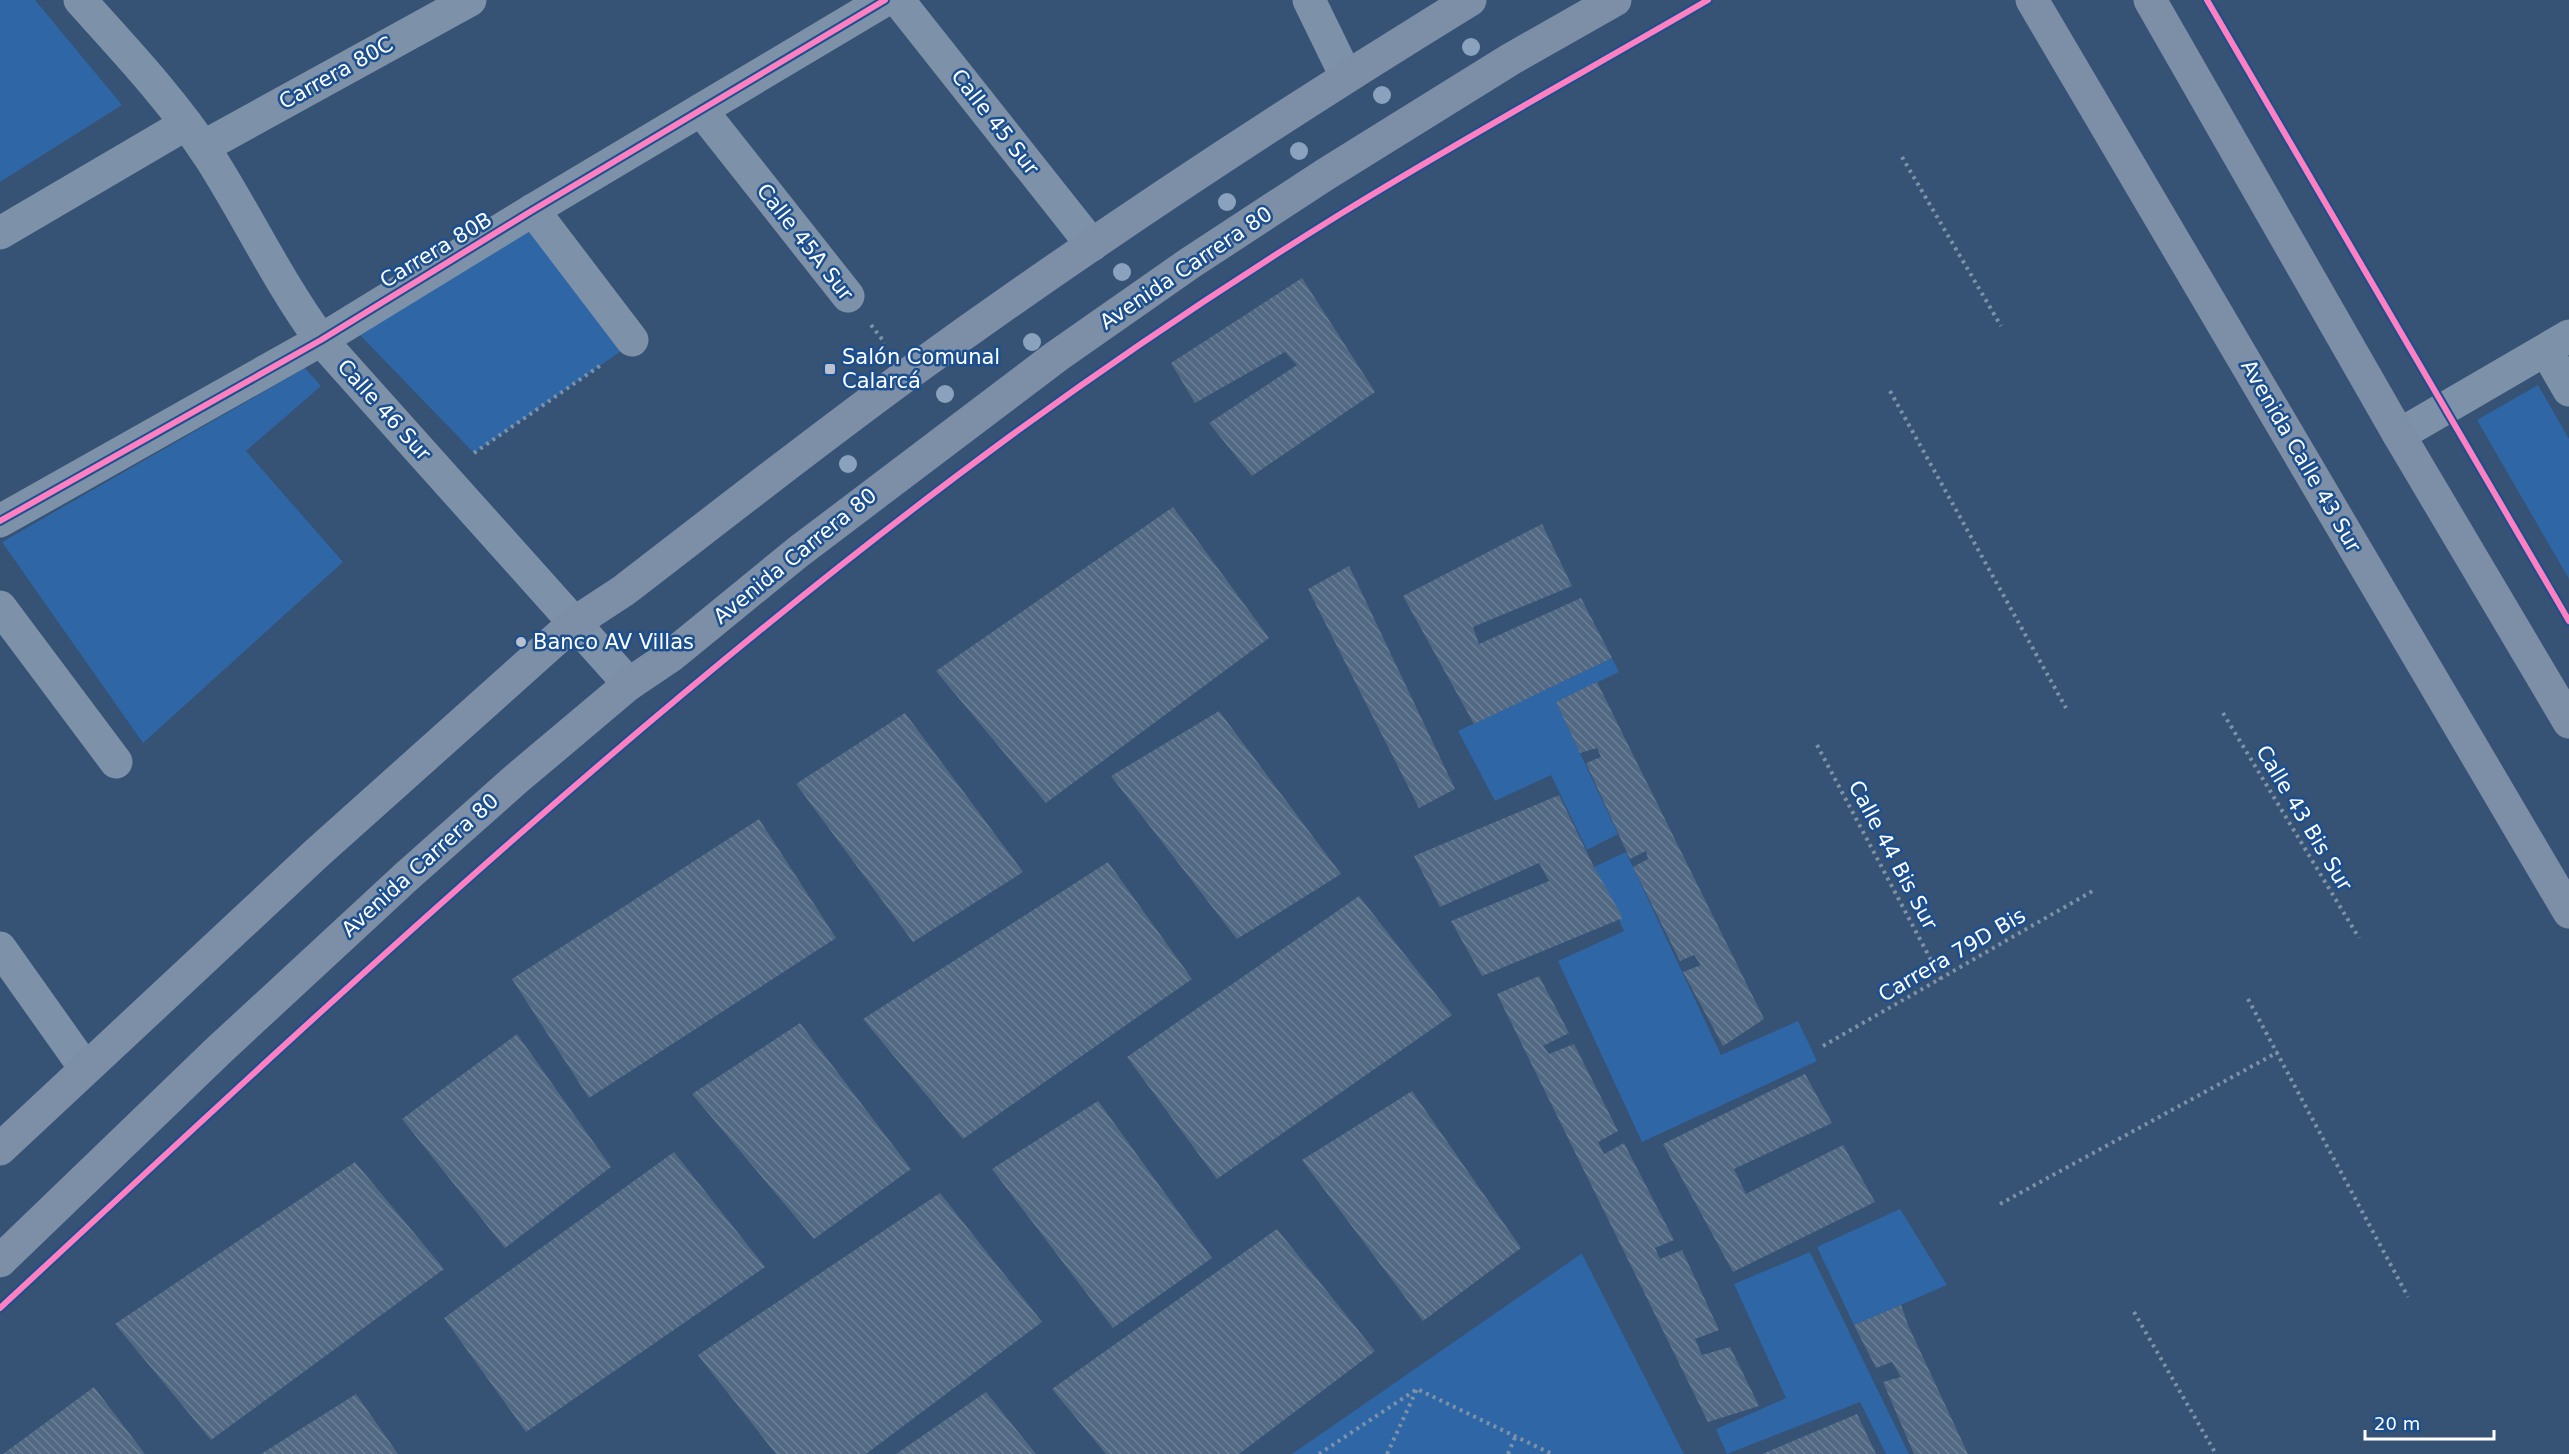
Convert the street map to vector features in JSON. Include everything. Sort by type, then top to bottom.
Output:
[{"type":"main road","points":[[0,1149],[317,853],[574,623],[623,591],[909,373],[1092,245],[1346,76],[1470,0]]},
{"type":"main road","name":"Avenida Carrera 80","points":[[0,1261],[219,1050],[514,780],[629,684],[672,655],[798,552],[1057,356],[1190,263],[1511,59],[1615,0]]},
{"type":"main road","name":"Avenida Calle 43 Sur","points":[[2032,0],[2569,912]]},
{"type":"main road","points":[[2150,0],[2399,435],[2569,722]]},
{"type":"street","name":"Calle 46 Sur","points":[[80,0],[140,67],[194,135],[298,308],[321,340],[629,684]]},
{"type":"street","name":"Carrera 80C","points":[[0,233],[470,0]]},
{"type":"street","name":"Carrera 80B","points":[[0,521],[321,340],[533,210],[885,0]]},
{"type":"street","name":"Calle 45 Sur","points":[[898,0],[1092,245]]},
{"type":"street","points":[[1309,0],[1346,76]]},
{"type":"street","name":"Calle 45A Sur","points":[[701,110],[848,296]]},
{"type":"street","points":[[533,210],[632,340]]},
{"type":"street","points":[[2399,435],[2558,343],[2569,390]]},
{"type":"street","points":[[0,607],[116,762]]},
{"type":"street","points":[[0,948],[85,1068]]},
{"type":"path","points":[[1902,157],[2001,326]]},
{"type":"path","points":[[443,476],[624,349],[632,340]]},
{"type":"path","points":[[1890,391],[2066,708]]},
{"type":"path","points":[[2248,999],[2408,1297]]},
{"type":"path","points":[[2000,1204],[2278,1052]]},
{"type":"path","points":[[2134,1312],[2216,1454]]},
{"type":"path","points":[[1417,1389],[1552,1454]]},
{"type":"path","points":[[1319,1454],[1417,1389]]},
{"type":"path","points":[[1387,1454],[1417,1389]]},
{"type":"path","points":[[1508,1454],[1516,1435]]},
{"type":"shaded area","points":[[0,0],[35,0],[122,105],[0,182]]},
{"type":"shaded area","points":[[532,228],[624,349],[474,453],[358,333]]},
{"type":"shaded area","points":[[305,368],[321,386],[246,451],[343,562],[143,743],[2,542]]},
{"type":"shaded area","points":[[2538,385],[2569,439],[2569,579],[2477,420]]},
{"type":"shaded area","points":[[1612,658],[1619,672],[1556,702],[1618,834],[1587,850],[1551,775],[1495,801],[1458,731]]},
{"type":"shaded area","points":[[1626,852],[1721,1055],[1798,1021],[1817,1061],[1642,1142],[1558,961],[1624,931],[1594,867]]},
{"type":"shaded area","points":[[1900,1209],[1947,1285],[1854,1325],[1817,1247]]},
{"type":"shaded area","points":[[1810,1252],[1909,1454],[1886,1454],[1860,1402],[1727,1454],[1716,1429],[1786,1398],[1734,1284]]},
{"type":"shaded area","points":[[1581,1254],[1684,1454],[1292,1454]]},
{"type":"building","points":[[1302,278],[1375,392],[1252,476],[1209,423],[1297,365],[1285,352],[1195,403],[1171,363]]},
{"type":"building","points":[[1173,507],[1269,638],[1046,803],[936,671]]},
{"type":"building","points":[[1542,524],[1572,586],[1473,627],[1479,644],[1581,598],[1612,658],[1474,724],[1403,596]]},
{"type":"building","points":[[1349,566],[1455,789],[1419,808],[1308,589]]},
{"type":"building","points":[[1597,682],[1764,1019],[1723,1046],[1683,972],[1701,965],[1694,955],[1680,961],[1633,867],[1648,859],[1646,851],[1630,859],[1586,763],[1601,757],[1597,748],[1580,753],[1556,702]]},
{"type":"building","points":[[1219,711],[1341,874],[1237,939],[1111,776]]},
{"type":"building","points":[[905,713],[1023,872],[913,942],[796,784]]},
{"type":"building","points":[[1559,795],[1594,867],[1623,918],[1482,976],[1451,921],[1549,881],[1539,863],[1440,907],[1414,856]]},
{"type":"building","points":[[759,819],[836,938],[589,1098],[512,979]]},
{"type":"building","points":[[1108,862],[1192,979],[963,1139],[863,1019]]},
{"type":"building","points":[[1359,896],[1452,1015],[1217,1179],[1127,1057]]},
{"type":"building","points":[[1539,976],[1569,1033],[1543,1046],[1549,1054],[1574,1044],[1618,1131],[1598,1142],[1604,1154],[1624,1143],[1674,1240],[1655,1248],[1660,1259],[1682,1250],[1719,1330],[1695,1339],[1702,1355],[1730,1347],[1759,1406],[1708,1422],[1497,994]]},
{"type":"building","points":[[800,1023],[911,1169],[814,1239],[692,1094]]},
{"type":"building","points":[[517,1034],[611,1167],[505,1248],[402,1119]]},
{"type":"building","points":[[1805,1074],[1832,1123],[1734,1169],[1746,1194],[1843,1145],[1875,1202],[1733,1272],[1663,1144]]},
{"type":"building","points":[[1412,1091],[1521,1248],[1423,1321],[1302,1160]]},
{"type":"building","points":[[1098,1101],[1212,1258],[1113,1328],[992,1169]]},
{"type":"building","points":[[674,1152],[765,1267],[526,1432],[444,1318]]},
{"type":"building","points":[[355,1162],[444,1269],[211,1440],[115,1324]]},
{"type":"building","points":[[940,1193],[1042,1322],[866,1454],[776,1454],[698,1355]]},
{"type":"building","points":[[1277,1229],[1375,1351],[1239,1454],[1106,1454],[1052,1389]]},
{"type":"building","points":[[1901,1305],[1908,1325],[1968,1454],[1914,1454],[1883,1382],[1901,1377],[1892,1362],[1876,1368],[1854,1325]]},
{"type":"building","points":[[94,1387],[145,1454],[3,1454]]},
{"type":"building","points":[[986,1392],[1036,1454],[896,1454]]},
{"type":"building","points":[[356,1394],[398,1454],[261,1454]]},
{"type":"building","points":[[1857,1414],[1876,1454],[1762,1454]]},
{"type":"cycle path","points":[[0,521],[321,340],[533,210],[885,0]]},
{"type":"cycle path","points":[[0,1308],[245,1081],[492,858],[746,642],[876,538],[1009,437],[1132,350],[1257,266],[1433,158],[1708,0]]},
{"type":"cycle path","points":[[2207,0],[2569,621]]},
{"type":"place","name":"Salón Comunal Calarcá","points":[[830,369]]},
{"type":"place","name":"Banco AV Villas","points":[[521,642]]}]
